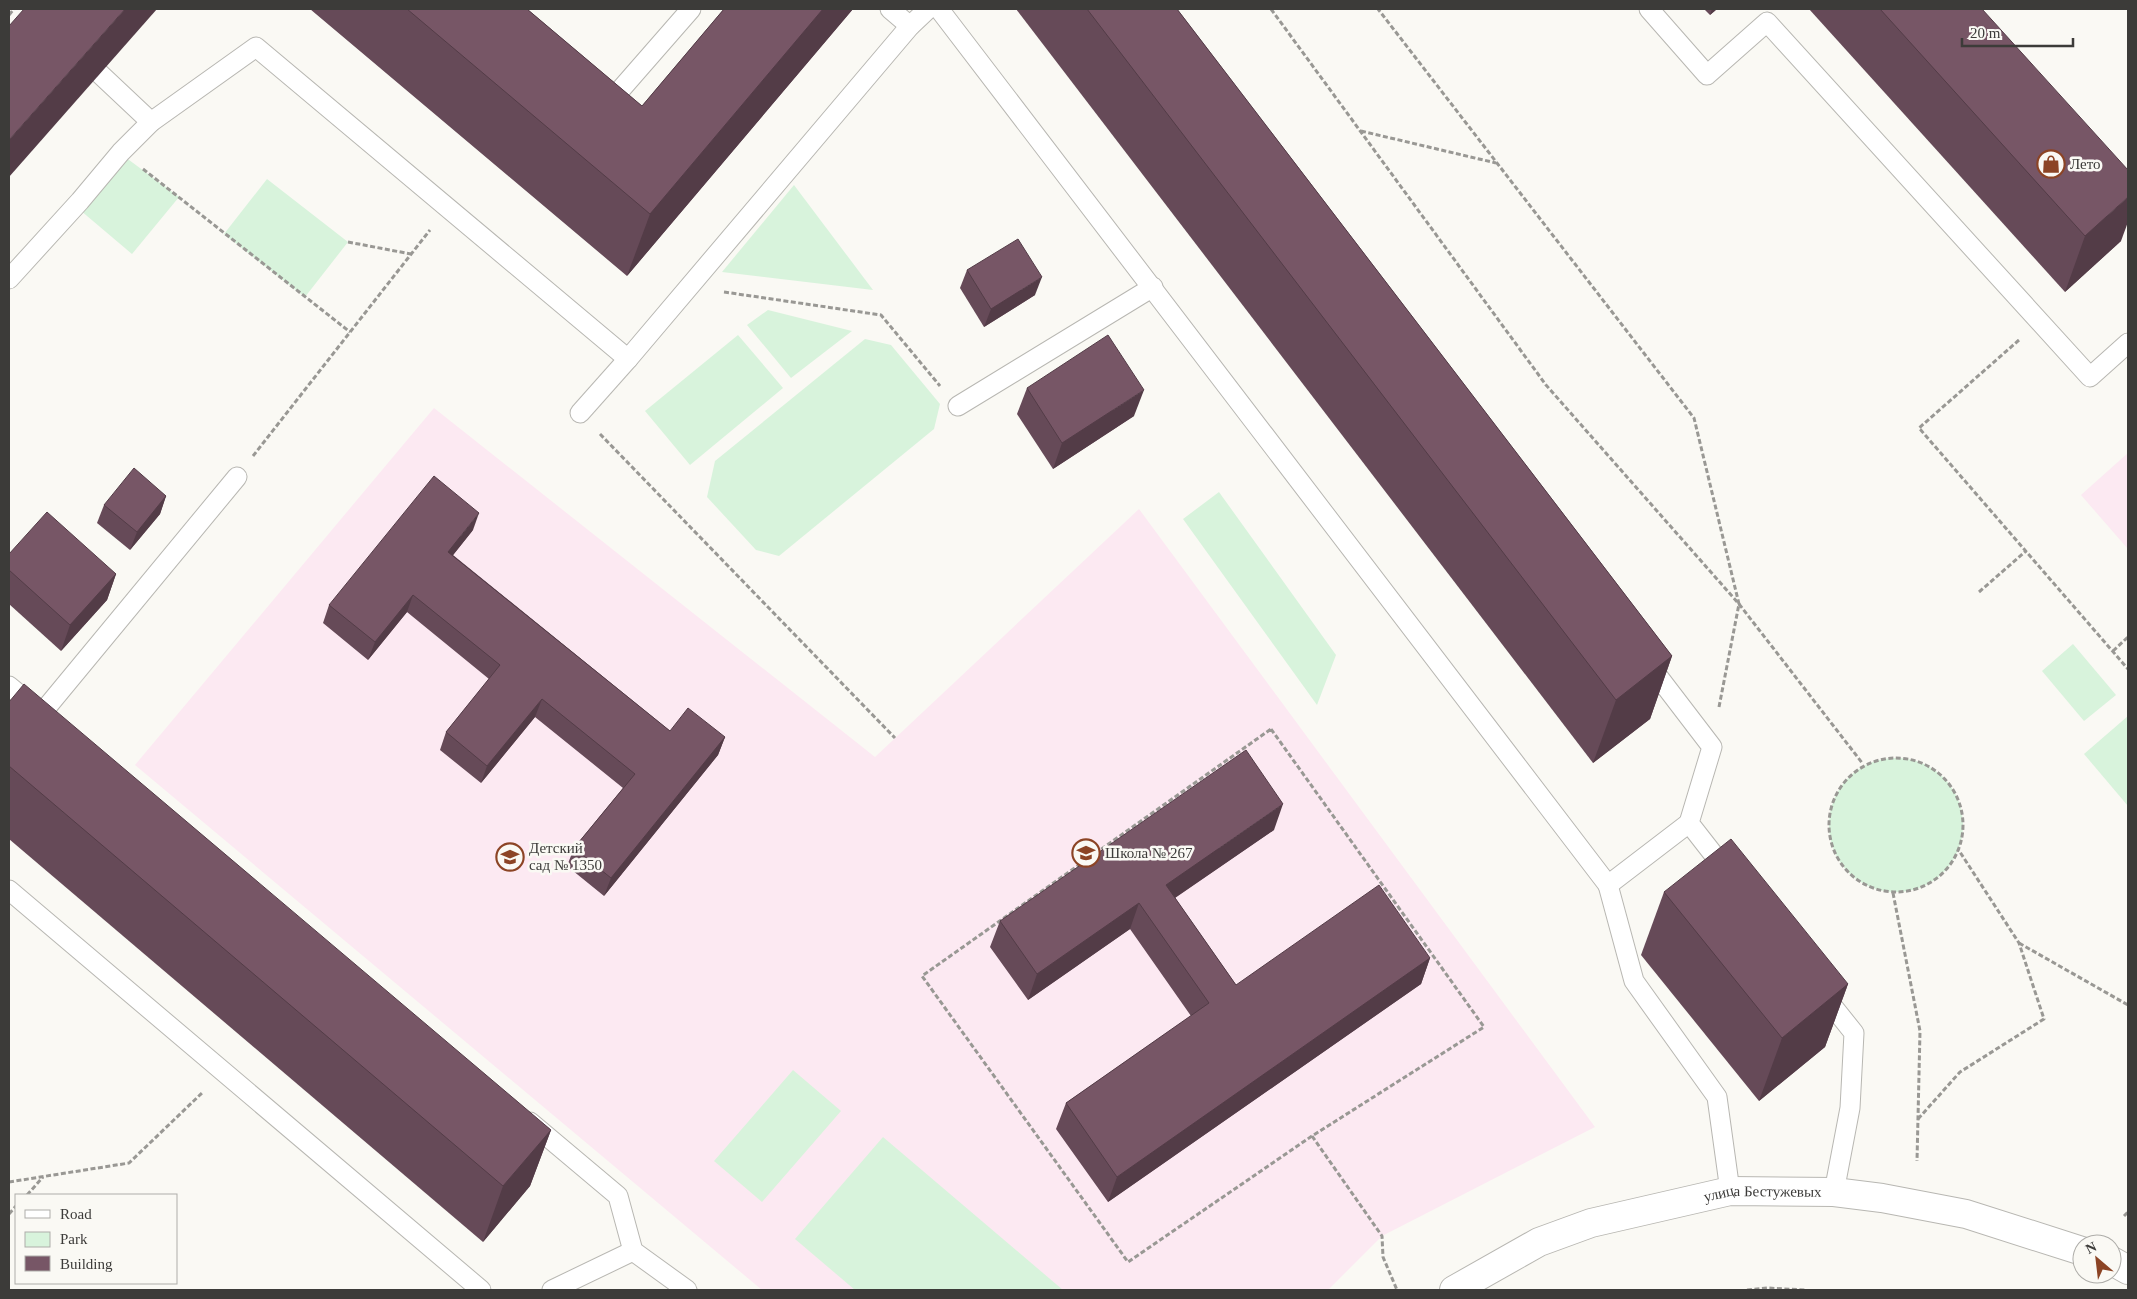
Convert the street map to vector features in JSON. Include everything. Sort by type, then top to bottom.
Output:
[{"type":"street","name":"улица Бестужевых","points":[[1454,1290],[1539,1242],[1591,1223],[1730,1191],[1834,1192],[1966,1214],[2072,1248]]},
{"type":"lane","points":[[592,79],[614,96],[691,9]]},
{"type":"lane","points":[[890,9],[910,26]]},
{"type":"lane","points":[[580,413],[910,26],[928,9]]},
{"type":"lane","points":[[939,9],[1608,885],[1634,981],[1717,1097],[1730,1191]]},
{"type":"lane","points":[[1649,9],[1707,75],[1767,22],[2090,377],[2128,343]]},
{"type":"lane","points":[[9,279],[80,201],[121,152],[151,122],[256,48],[628,359]]},
{"type":"lane","points":[[100,74],[151,122]]},
{"type":"lane","points":[[958,406],[1153,287]]},
{"type":"lane","points":[[42,713],[237,477]]},
{"type":"lane","points":[[1608,885],[1689,823],[1712,747],[1633,644]]},
{"type":"lane","points":[[9,686],[57,725]]},
{"type":"lane","points":[[1689,823],[1738,886]]},
{"type":"lane","points":[[9,890],[480,1290]]},
{"type":"lane","points":[[1811,979],[1854,1033],[1850,1108],[1834,1192]]},
{"type":"lane","points":[[519,1113],[618,1196],[633,1251],[687,1290]]},
{"type":"lane","points":[[552,1290],[633,1251]]},
{"type":"path","points":[[9,15],[14,9]]},
{"type":"path","points":[[1271,9],[1546,385],[1738,604],[1863,764]]},
{"type":"path","points":[[1378,9],[1694,418],[1738,604],[1712,747]]},
{"type":"path","points":[[1360,131],[1496,163]]},
{"type":"path","points":[[121,152],[350,332]]},
{"type":"path","points":[[237,477],[447,208]]},
{"type":"path","points":[[348,242],[411,254]]},
{"type":"path","points":[[688,287],[881,315],[958,406]]},
{"type":"path","points":[[2040,322],[1919,428],[2128,669]]},
{"type":"path","points":[[580,413],[895,738]]},
{"type":"path","points":[[1979,592],[2026,551]]},
{"type":"path","points":[[2113,651],[2128,637]]},
{"type":"path","points":[[1271,729],[1484,1027],[1312,1136],[1128,1262],[922,976],[1271,729]]},
{"type":"path","points":[[1898,756],[1932,767],[1956,792],[1964,827],[1957,848],[1954,861],[1928,885],[1893,893],[1859,882],[1835,857],[1827,822],[1838,788],[1863,764],[1898,756]]},
{"type":"path","points":[[1918,1119],[1960,1072],[2044,1019],[2019,943],[1957,848]]},
{"type":"path","points":[[1893,893],[1920,1031],[1917,1161]]},
{"type":"path","points":[[2019,943],[2128,1005]]},
{"type":"path","points":[[9,1182],[129,1163],[223,1072]]},
{"type":"path","points":[[1312,1136],[1382,1236],[1383,1257],[1397,1290]]},
{"type":"path","points":[[27,1194],[44,1176]]},
{"type":"path","points":[[2124,1216],[2128,1212]]},
{"type":"path","points":[[1747,1290],[1767,1288],[1806,1290]]},
{"type":"shaded area","name":"Школа № 267","points":[[434,408],[875,757],[1139,509],[1595,1127],[1382,1236],[1328,1290],[762,1290],[135,765]]},
{"type":"shaded area","points":[[2128,453],[2128,549],[2081,495]]},
{"type":"green space","points":[[125,157],[179,197],[132,254],[80,210]]},
{"type":"green space","points":[[267,179],[348,242],[305,297],[224,234]]},
{"type":"green space","points":[[794,185],[873,290],[722,272]]},
{"type":"green space","points":[[768,310],[852,331],[791,378],[747,325]]},
{"type":"green space","points":[[738,335],[783,388],[690,465],[645,411]]},
{"type":"green space","points":[[865,339],[891,345],[940,404],[934,429],[779,556],[756,550],[707,497],[715,461]]},
{"type":"green space","points":[[1219,492],[1336,655],[1317,705],[1183,519]]},
{"type":"green space","points":[[2073,644],[2116,695],[2084,721],[2042,671]]},
{"type":"green space","points":[[2128,716],[2128,806],[2084,754]]},
{"type":"green space","points":[[1896,758],[1922,763],[1933,769],[1943,778],[1952,788],[1958,799],[1963,825],[1958,851],[1952,862],[1943,872],[1933,881],[1922,887],[1896,892],[1870,887],[1859,881],[1849,872],[1840,862],[1834,851],[1829,825],[1834,799],[1840,788],[1849,778],[1859,769],[1870,763]]},
{"type":"green space","points":[[793,1070],[841,1111],[762,1202],[714,1161]]},
{"type":"green space","points":[[883,1137],[1063,1290],[855,1290],[795,1239]]},
{"type":"building","points":[[24,9],[125,9],[9,140],[9,26]]},
{"type":"building","points":[[407,9],[527,9],[642,106],[724,9],[823,9],[650,214]]},
{"type":"building","points":[[1087,9],[1177,9],[1672,656],[1616,700]]},
{"type":"building","points":[[1880,9],[1982,9],[2128,170],[2128,197],[2085,236]]},
{"type":"building","points":[[1018,239],[1042,277],[991,309],[967,270]]},
{"type":"building","points":[[1108,335],[1144,390],[1062,443],[1027,388]]},
{"type":"building","points":[[134,468],[166,496],[137,532],[104,505]]},
{"type":"building","points":[[434,476],[479,513],[448,552],[670,731],[688,708],[725,737],[611,878],[574,848],[635,774],[542,699],[487,766],[446,732],[500,665],[413,595],[375,642],[329,605]]},
{"type":"building","points":[[47,512],[116,574],[70,625],[9,570],[9,554]]},
{"type":"building","points":[[24,684],[551,1130],[503,1186],[9,766],[9,702]]},
{"type":"building","points":[[1246,750],[1283,804],[1166,885],[1236,985],[1379,885],[1430,958],[1117,1177],[1066,1103],[1209,1003],[1139,903],[1037,974],[1000,921]]},
{"type":"building","points":[[1731,839],[1848,984],[1782,1038],[1664,892]]},
{"type":"place","name":"Лето","points":[[2051,164]]},
{"type":"place","name":"Школа № 267","points":[[1086,853]]},
{"type":"place","name":"Детский сад № 1350","points":[[510,857]]}]
